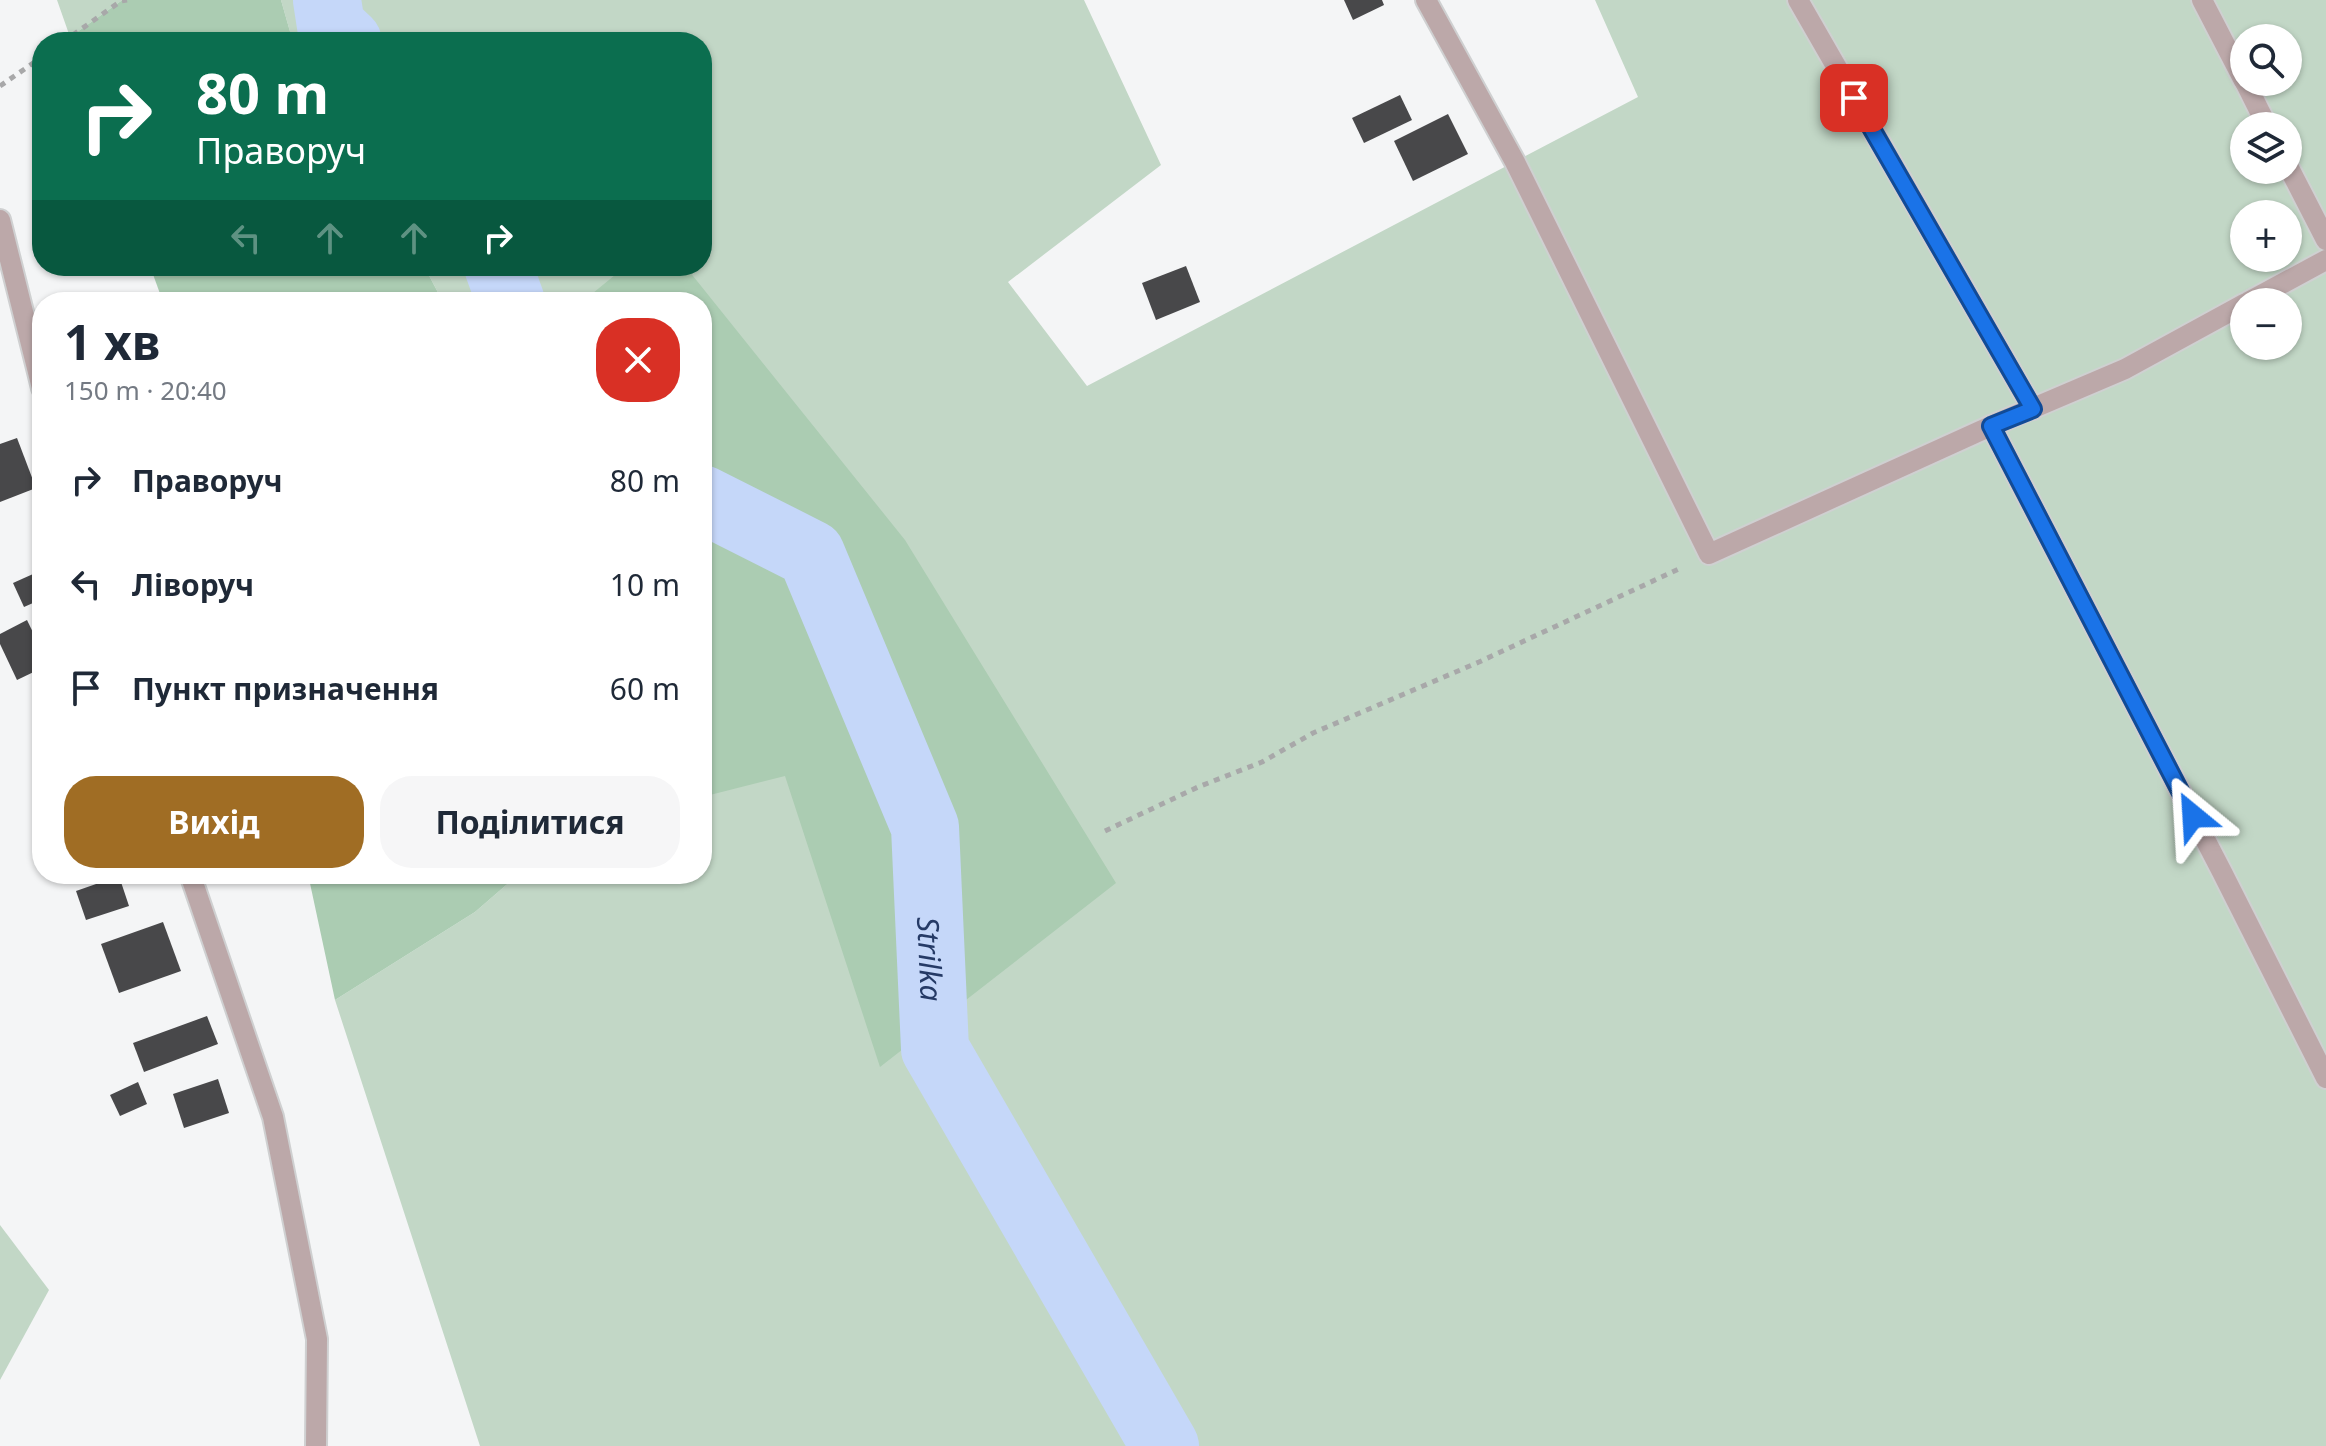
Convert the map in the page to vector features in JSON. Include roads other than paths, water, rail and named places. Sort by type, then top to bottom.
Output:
[{"type":"street","points":[[1426,0],[1515,162],[1709,554],[2125,369],[2230,312]]},
{"type":"street","points":[[1798,0],[2033,409]]},
{"type":"street","points":[[2202,0],[2230,54]]},
{"type":"street","points":[[2297,184],[2326,240]]},
{"type":"street","points":[[0,220],[32,348]]},
{"type":"street","points":[[2274,288],[2326,260]]},
{"type":"street","points":[[1991,426],[2326,1078]]},
{"type":"street","points":[[193,884],[273,1117],[317,1339],[316,1446]]},
{"type":"waterway","name":"Strilka","points":[[327,0],[331,26],[337,32]]},
{"type":"waterway","name":"Strilka","points":[[502,276],[507,292]]},
{"type":"waterway","name":"Strilka","points":[[712,504],[811,554],[925,827],[935,1049],[1165,1446]]}]
